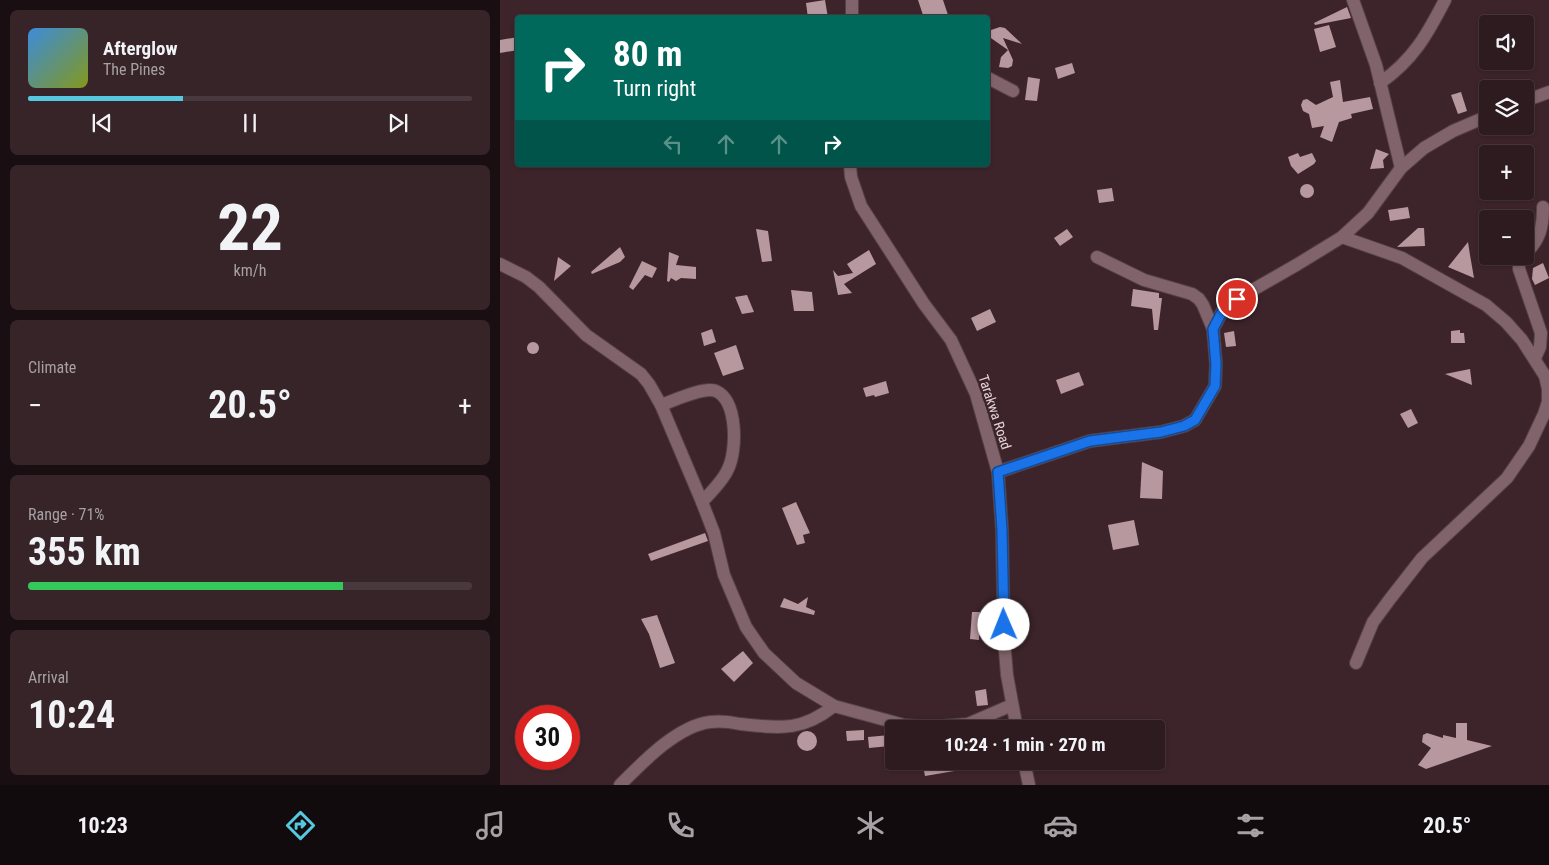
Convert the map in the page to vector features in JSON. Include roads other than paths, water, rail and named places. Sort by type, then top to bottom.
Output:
[{"type":"street","points":[[852,0],[852,15]]},
{"type":"street","points":[[1353,0],[1380,83],[1401,168]]},
{"type":"street","points":[[1380,83],[1408,60],[1426,38],[1445,0]]},
{"type":"street","points":[[990,79],[1013,91]]},
{"type":"street","points":[[1534,98],[1549,92]]},
{"type":"street","points":[[1213,329],[1223,310],[1237,299],[1342,237],[1368,213],[1401,168],[1424,148],[1453,131],[1479,120]]},
{"type":"street","name":"Tarakwa Road","points":[[850,167],[851,177],[861,206],[924,304],[951,340],[976,394],[998,472],[1002,530],[1004,639],[1015,720]]},
{"type":"street","points":[[1534,244],[1541,234],[1543,207]]},
{"type":"street","points":[[1342,237],[1402,258],[1486,305],[1506,322],[1534,358],[1545,376],[1548,389],[1548,402],[1529,446],[1507,478],[1422,558],[1373,622],[1356,663]]},
{"type":"street","points":[[998,472],[1090,441],[1161,432],[1184,426],[1195,420],[1215,386],[1216,364],[1213,329],[1199,299],[1192,294],[1144,280],[1097,257]]},
{"type":"street","points":[[500,264],[526,277],[539,287],[586,335],[641,374],[649,384],[661,405],[702,502],[714,533],[724,575],[746,627],[764,653],[796,684],[834,706],[904,725],[930,727],[968,724],[1012,705]]},
{"type":"street","points":[[1519,265],[1519,270],[1541,333],[1542,341],[1534,358]]},
{"type":"street","points":[[661,405],[705,390],[715,391],[724,398],[728,405],[734,435],[734,453],[728,471],[702,502]]},
{"type":"street","points":[[620,785],[667,743],[688,729],[709,722],[791,727],[820,717],[834,706]]},
{"type":"street","points":[[1026,770],[1029,785]]}]
